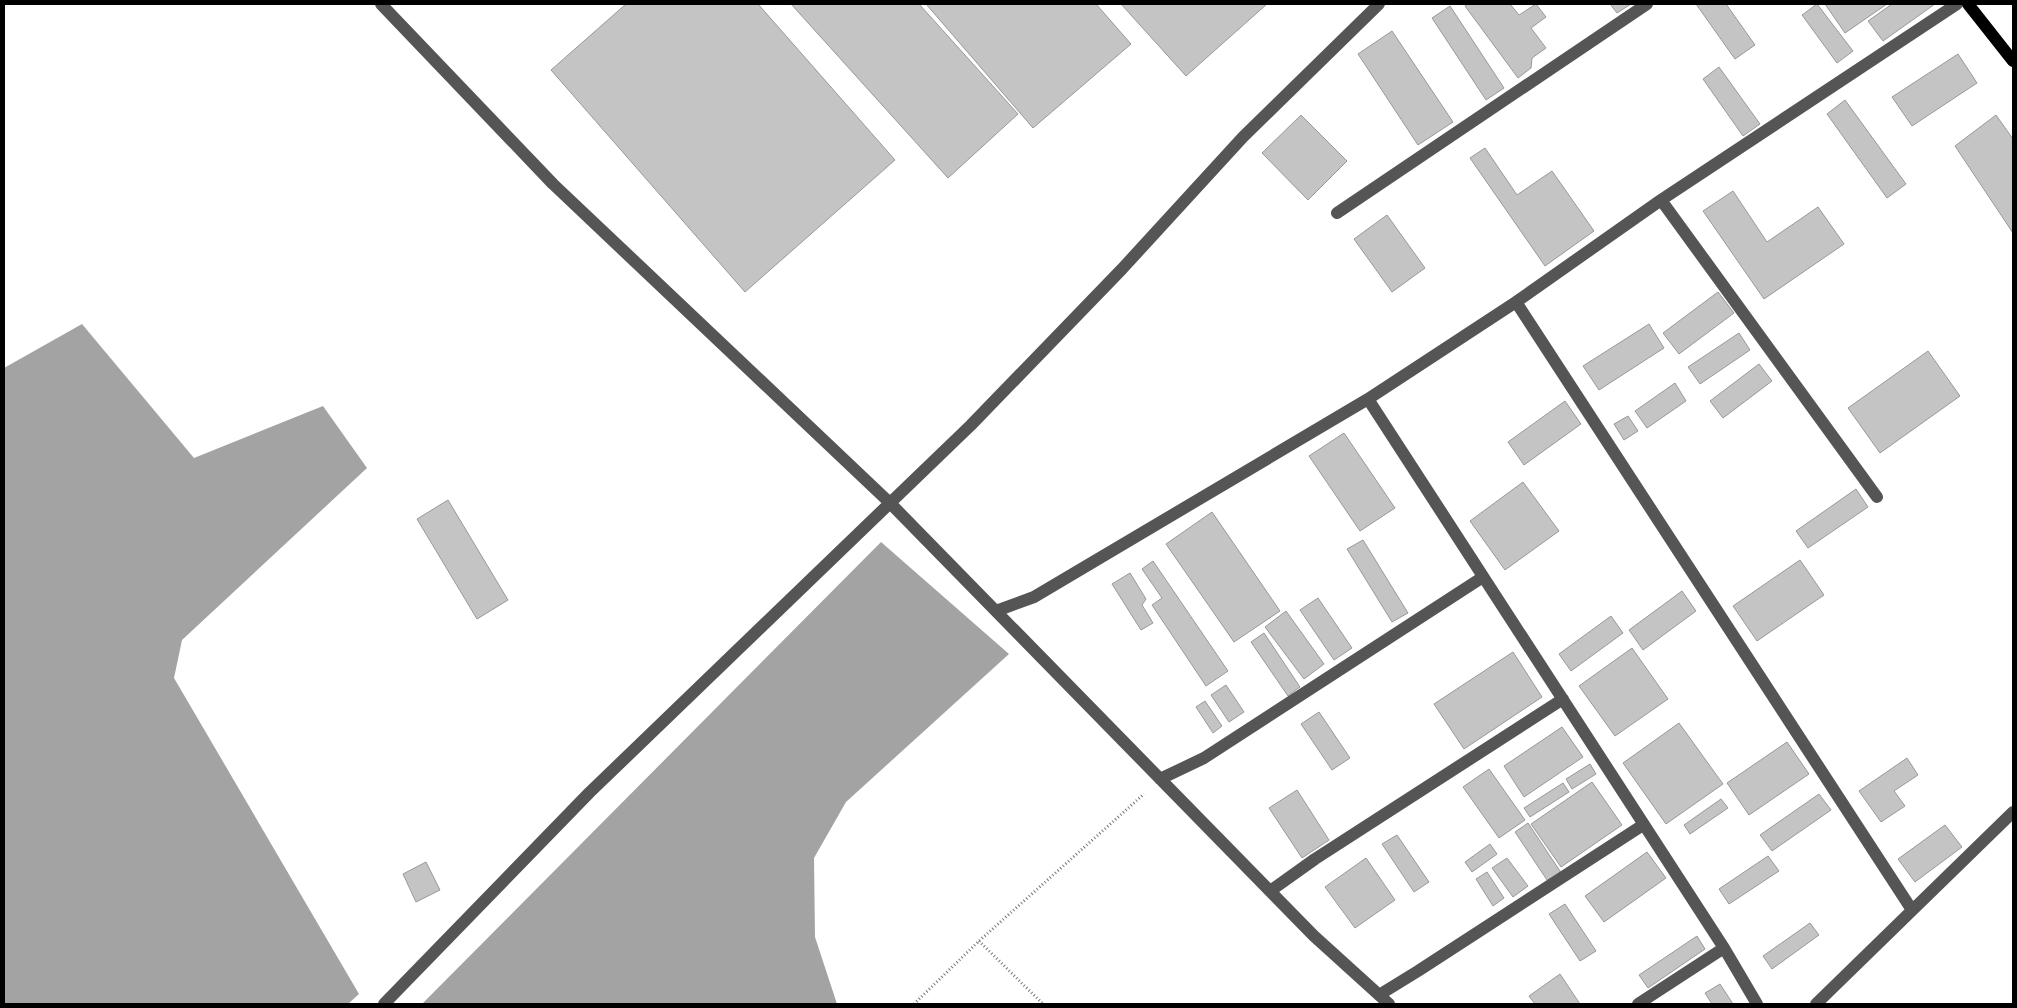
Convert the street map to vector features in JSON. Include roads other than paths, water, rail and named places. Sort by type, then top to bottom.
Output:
[{"type":"main road","points":[[1968,4],[2013,61]]},
{"type":"street","points":[[381,4],[553,184],[890,503],[1314,936],[1390,1004]]},
{"type":"street","points":[[384,1004],[589,793],[978,418],[1122,269],[1243,137],[1379,4]]},
{"type":"street","points":[[1337,213],[1647,4]]},
{"type":"street","points":[[996,612],[1034,597],[1368,399],[1516,302],[1661,200],[1957,4]]},
{"type":"street","points":[[1661,200],[1878,497]]},
{"type":"street","points":[[1516,302],[1912,910]]},
{"type":"street","points":[[1368,399],[1724,948],[1757,1004]]},
{"type":"street","points":[[1160,779],[1204,758],[1483,577]]},
{"type":"street","points":[[1270,891],[1315,859],[1563,699]]},
{"type":"street","points":[[1816,1004],[2013,812]]},
{"type":"street","points":[[1379,995],[1643,825]]},
{"type":"street","points":[[1638,1004],[1724,948]]}]
